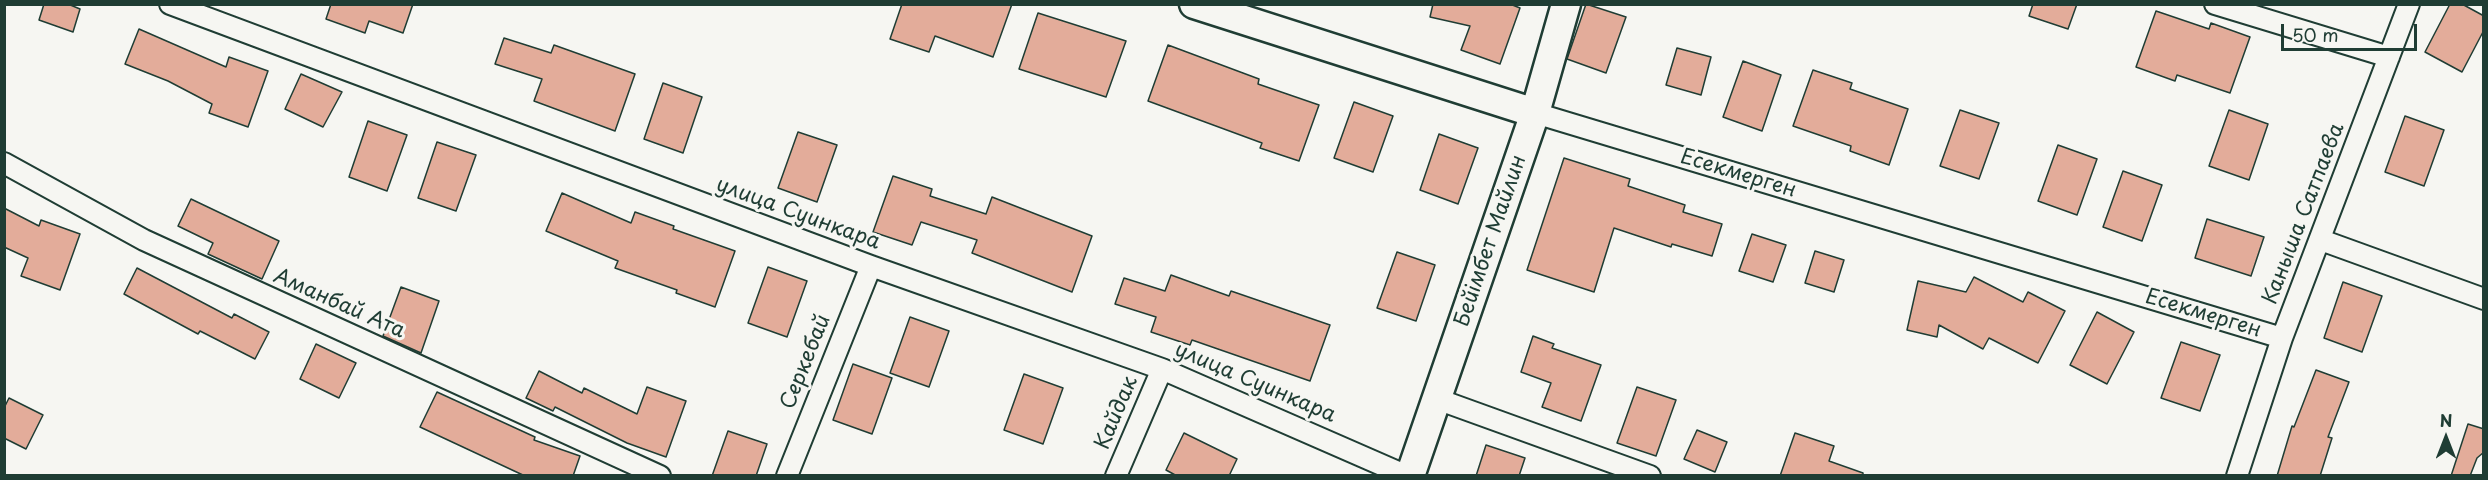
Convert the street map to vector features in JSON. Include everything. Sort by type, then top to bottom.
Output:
[{"type":"street","name":"улица Суинкара","points":[[170,4],[871,266],[1162,369],[1408,476]]},
{"type":"street","name":"Eсекмерген","points":[[1194,4],[1534,113],[2282,338]]},
{"type":"street","name":"Бейімбет Майлин","points":[[1408,476],[1437,399],[1534,113],[1566,4]]},
{"type":"street","points":[[2215,4],[2389,57]]},
{"type":"street","name":"Каныша Сатпаева","points":[[2237,476],[2282,338],[2409,4]]},
{"type":"street","name":"Аманбай Ата","points":[[4,163],[155,245],[660,476]]},
{"type":"street","points":[[2321,240],[2484,299]]},
{"type":"street","name":"Серкебай","points":[[787,476],[871,266]]},
{"type":"street","name":"Кайдак","points":[[1116,476],[1162,369]]},
{"type":"street","points":[[1437,399],[1650,476]]},
{"type":"building","points":[[44,4],[68,4],[80,9],[73,32],[39,20]]},
{"type":"building","points":[[331,4],[413,4],[403,33],[369,21],[365,33],[326,19]]},
{"type":"building","points":[[902,4],[1012,4],[993,57],[935,36],[929,52],[890,39]]},
{"type":"building","points":[[1433,4],[1510,4],[1520,8],[1500,64],[1461,50],[1470,26],[1430,17]]},
{"type":"building","points":[[1586,4],[1626,17],[1606,73],[1567,59]]},
{"type":"building","points":[[2033,4],[2077,4],[2068,29],[2029,16]]},
{"type":"building","points":[[2450,4],[2462,4],[2484,16],[2484,30],[2462,72],[2425,52]]},
{"type":"building","points":[[2156,11],[2209,29],[2211,23],[2250,37],[2230,93],[2177,75],[2175,81],[2136,67]]},
{"type":"building","points":[[1038,13],[1126,41],[1106,97],[1019,69]]},
{"type":"building","points":[[139,29],[226,67],[229,57],[268,71],[248,127],[209,113],[212,104],[168,81],[125,64]]},
{"type":"building","points":[[504,38],[551,53],[554,45],[635,74],[615,131],[534,101],[542,79],[495,64]]},
{"type":"building","points":[[1168,45],[1259,79],[1258,84],[1319,105],[1299,161],[1260,148],[1262,143],[1148,101]]},
{"type":"building","points":[[1677,48],[1711,57],[1701,95],[1666,85]]},
{"type":"building","points":[[1743,61],[1781,75],[1762,131],[1723,117]]},
{"type":"building","points":[[1813,70],[1852,83],[1850,89],[1908,109],[1889,165],[1850,151],[1851,146],[1793,126]]},
{"type":"building","points":[[301,74],[342,92],[323,127],[285,109]]},
{"type":"building","points":[[663,83],[702,97],[683,153],[644,139]]},
{"type":"building","points":[[1354,102],[1393,116],[1373,172],[1334,158]]},
{"type":"building","points":[[1960,110],[1999,123],[1979,179],[1940,166]]},
{"type":"building","points":[[2229,110],[2268,124],[2249,180],[2209,166]]},
{"type":"building","points":[[2405,116],[2444,130],[2424,186],[2385,172]]},
{"type":"building","points":[[368,121],[407,135],[387,191],[349,177]]},
{"type":"building","points":[[798,132],[837,145],[817,202],[778,188]]},
{"type":"building","points":[[1439,134],[1478,148],[1458,204],[1420,190]]},
{"type":"building","points":[[437,142],[476,155],[456,211],[418,198]]},
{"type":"building","points":[[2058,145],[2097,159],[2077,215],[2038,201]]},
{"type":"building","points":[[1564,158],[1630,179],[1628,186],[1685,205],[1683,212],[1722,224],[1712,256],[1672,244],[1671,247],[1614,228],[1594,292],[1527,270]]},
{"type":"building","points":[[2123,171],[2162,185],[2142,241],[2103,227]]},
{"type":"building","points":[[893,176],[932,189],[930,196],[986,214],[992,197],[1092,236],[1072,292],[972,253],[977,240],[921,222],[912,245],[873,232]]},
{"type":"building","points":[[562,193],[631,223],[635,212],[674,226],[673,229],[735,251],[715,307],[676,293],[677,290],[615,268],[618,261],[546,231]]},
{"type":"building","points":[[191,199],[279,241],[262,279],[208,254],[213,243],[178,226]]},
{"type":"building","points":[[4,208],[39,226],[41,220],[80,234],[60,290],[21,276],[28,258],[4,247]]},
{"type":"building","points":[[2207,219],[2264,237],[2251,276],[2195,258]]},
{"type":"building","points":[[1752,234],[1786,245],[1773,282],[1739,271]]},
{"type":"building","points":[[1815,251],[1844,260],[1834,292],[1805,283]]},
{"type":"building","points":[[1397,252],[1435,265],[1416,321],[1377,308]]},
{"type":"building","points":[[768,267],[807,281],[787,337],[748,323]]},
{"type":"building","points":[[137,268],[232,318],[234,314],[269,332],[255,359],[200,331],[198,334],[124,294]]},
{"type":"building","points":[[1171,275],[1229,296],[1231,291],[1330,325],[1310,381],[1192,340],[1190,345],[1151,332],[1156,317],[1115,304],[1124,278],[1165,291]]},
{"type":"building","points":[[1974,277],[2023,302],[2028,292],[2065,311],[2038,363],[1989,338],[1983,349],[1939,325],[1937,337],[1907,330],[1918,281],[1966,292]]},
{"type":"building","points":[[2343,282],[2382,296],[2362,352],[2324,338]]},
{"type":"building","points":[[401,287],[439,301],[421,353],[383,336]]},
{"type":"building","points":[[2097,312],[2134,332],[2107,384],[2070,365]]},
{"type":"building","points":[[910,317],[949,331],[929,387],[890,373]]},
{"type":"building","points":[[1533,336],[1554,344],[1552,348],[1601,365],[1581,421],[1542,407],[1551,383],[1521,372]]},
{"type":"building","points":[[2181,342],[2220,355],[2200,411],[2161,398]]},
{"type":"building","points":[[316,344],[356,363],[339,398],[300,379]]},
{"type":"building","points":[[853,364],[892,378],[872,434],[833,420]]},
{"type":"building","points":[[2316,370],[2349,382],[2328,437],[2332,438],[2320,476],[2277,476],[2292,426],[2294,427]]},
{"type":"building","points":[[539,371],[582,393],[584,388],[637,414],[647,387],[686,401],[666,457],[627,443],[555,407],[553,411],[526,398]]},
{"type":"building","points":[[1024,374],[1063,388],[1043,444],[1004,430]]},
{"type":"building","points":[[1637,387],[1676,400],[1656,456],[1617,443]]},
{"type":"building","points":[[437,392],[535,437],[534,440],[580,456],[573,476],[525,476],[420,427]]},
{"type":"building","points":[[9,398],[43,415],[26,449],[4,438],[4,408]]},
{"type":"building","points":[[2468,424],[2484,429],[2484,452],[2477,458],[2470,476],[2451,476]]},
{"type":"building","points":[[1697,430],[1727,442],[1715,472],[1684,459]]},
{"type":"building","points":[[728,431],[767,444],[756,476],[712,476]]},
{"type":"building","points":[[1184,433],[1237,459],[1229,476],[1177,476],[1166,470]]},
{"type":"building","points":[[1795,433],[1834,446],[1829,461],[1863,473],[1863,476],[1780,476]]},
{"type":"building","points":[[1486,445],[1525,458],[1519,476],[1476,476]]}]
